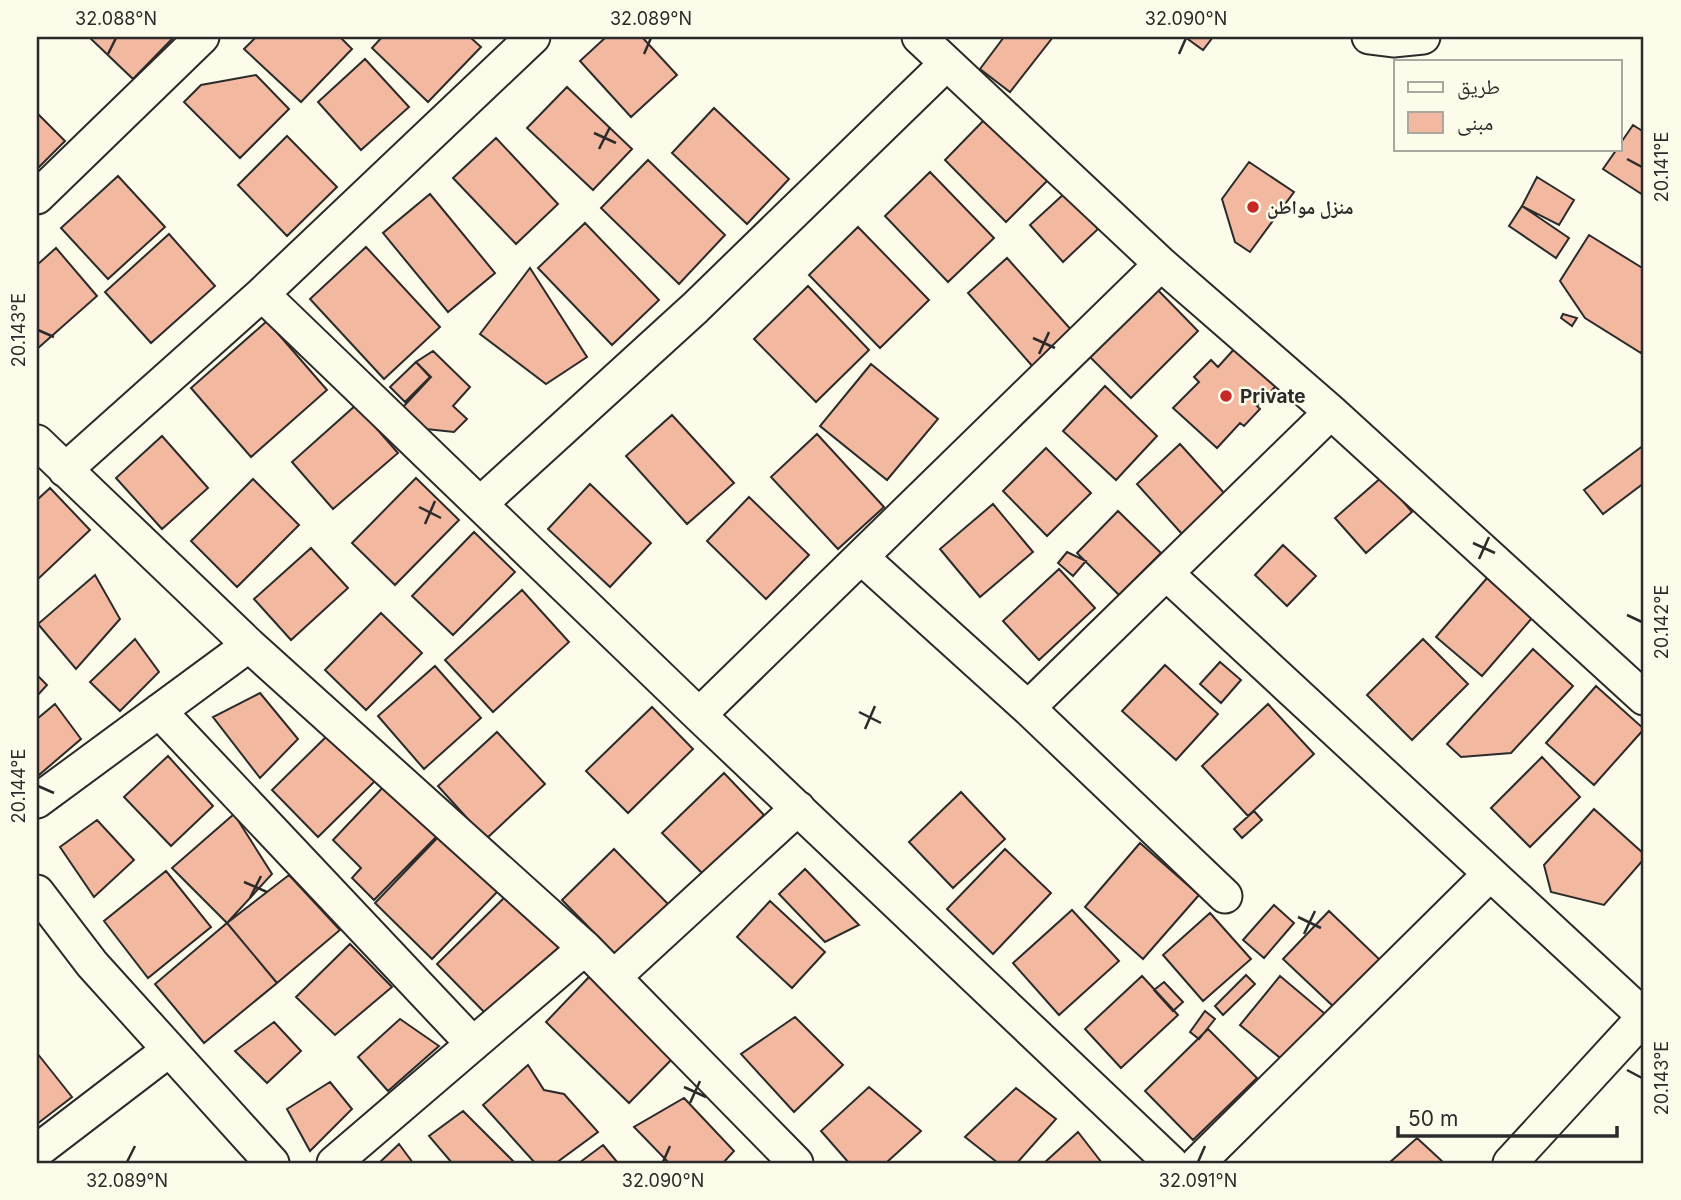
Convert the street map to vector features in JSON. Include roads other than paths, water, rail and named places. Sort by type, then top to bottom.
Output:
[{"type":"street","points":[[37,197],[202,37]]},
{"type":"street","points":[[919,37],[1161,264],[1331,412],[1644,698]]},
{"type":"street","points":[[1369,37],[1394,40],[1423,37]]},
{"type":"street","points":[[65,470],[262,294],[514,43]]},
{"type":"street","points":[[480,504],[695,308],[946,64]]},
{"type":"street","points":[[699,715],[1161,264]]},
{"type":"street","points":[[262,294],[699,715],[1171,1163]]},
{"type":"street","points":[[1028,708],[1331,412]]},
{"type":"street","points":[[37,442],[248,645],[585,948],[784,1159]]},
{"type":"street","points":[[861,556],[1028,708],[1225,896]]},
{"type":"street","points":[[1167,574],[1644,1016],[1510,1163]]},
{"type":"street","points":[[37,801],[248,645]]},
{"type":"street","points":[[159,711],[473,1044]]},
{"type":"street","points":[[614,978],[798,808]]},
{"type":"street","points":[[1198,1163],[1489,875]]},
{"type":"street","points":[[37,892],[92,964],[272,1163]]},
{"type":"street","points":[[334,1163],[585,948]]},
{"type":"street","points":[[37,1151],[169,1050]]},
{"type":"place","name":"منزل مواطن","points":[[1253,207]]},
{"type":"place","name":"Private","points":[[1226,396]]}]
